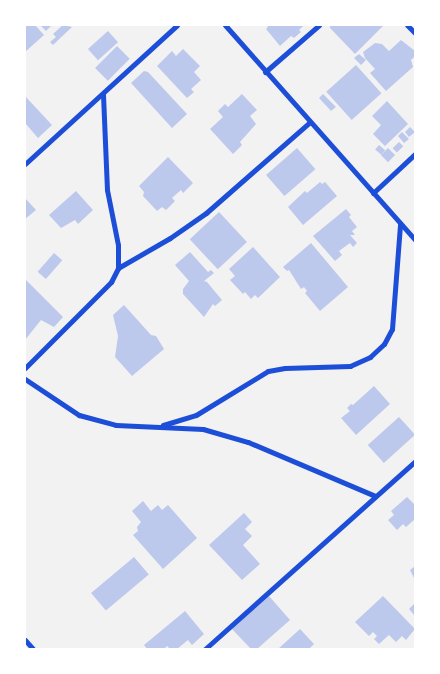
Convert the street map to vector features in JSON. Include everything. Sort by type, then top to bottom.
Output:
[{"type":"street","points":[[25,164],[177,25]]},
{"type":"street","points":[[225,25],[415,240]]},
{"type":"street","points":[[265,72],[319,25]]},
{"type":"street","points":[[407,25],[415,34]]},
{"type":"street","points":[[25,368],[112,282],[118,268],[118,245],[107,190],[102,94]]},
{"type":"street","points":[[118,268],[170,238],[206,213],[310,122]]},
{"type":"street","points":[[373,193],[415,154]]},
{"type":"street","points":[[160,426],[196,415],[268,371],[284,368],[350,366],[370,357],[384,344],[392,329],[400,224]]},
{"type":"street","points":[[25,378],[79,415],[116,424],[203,429],[248,442],[375,496]]},
{"type":"street","points":[[205,649],[415,461]]},
{"type":"street","points":[[25,640],[33,649]]},
{"type":"building","points":[[25,25],[35,25],[44,35],[25,52]]},
{"type":"building","points":[[40,25],[52,25],[46,31]]},
{"type":"building","points":[[63,25],[72,27],[53,45],[50,42],[56,37],[53,34]]},
{"type":"building","points":[[267,25],[304,25],[299,30],[301,32],[294,38],[291,36],[280,46],[266,29]]},
{"type":"building","points":[[330,25],[384,25],[355,54],[330,28]]},
{"type":"building","points":[[108,31],[118,42],[98,60],[88,49]]},
{"type":"building","points":[[401,40],[415,51],[415,56],[411,60],[413,67],[386,91],[370,73],[375,69],[365,58],[363,52],[375,43],[382,44],[389,51]]},
{"type":"building","points":[[117,46],[130,59],[108,81],[95,68]]},
{"type":"building","points":[[183,49],[200,66],[194,72],[201,80],[191,89],[194,92],[187,98],[157,66],[172,51],[176,56]]},
{"type":"building","points":[[359,54],[366,60],[361,65],[354,58]]},
{"type":"building","points":[[356,65],[381,93],[352,120],[326,92]]},
{"type":"building","points":[[144,71],[148,72],[187,114],[172,128],[131,83]]},
{"type":"building","points":[[242,94],[257,110],[250,116],[256,124],[240,142],[242,145],[233,154],[210,129],[223,117],[218,111],[225,104],[228,107]]},
{"type":"building","points":[[323,94],[336,107],[331,111],[319,98]]},
{"type":"building","points":[[25,96],[52,125],[38,138],[25,123]]},
{"type":"building","points":[[387,101],[408,124],[385,146],[373,134],[381,125],[372,116]]},
{"type":"building","points":[[410,127],[415,132],[409,137],[405,132]]},
{"type":"building","points":[[402,132],[409,139],[404,143],[398,136]]},
{"type":"building","points":[[399,142],[403,146],[397,153],[393,148]]},
{"type":"building","points":[[379,145],[385,150],[381,155],[375,150]]},
{"type":"building","points":[[297,148],[315,169],[284,196],[266,175]]},
{"type":"building","points":[[388,148],[395,155],[388,162],[381,155]]},
{"type":"building","points":[[168,157],[193,183],[183,193],[181,190],[172,198],[175,201],[166,210],[162,207],[157,211],[143,196],[144,192],[139,186]]},
{"type":"building","points":[[320,182],[322,184],[325,182],[337,196],[303,225],[288,207],[305,191],[307,193]]},
{"type":"building","points":[[76,191],[93,210],[78,224],[75,220],[61,228],[49,215]]},
{"type":"building","points":[[25,198],[36,210],[25,219]]},
{"type":"building","points":[[346,209],[351,215],[349,217],[357,227],[352,231],[355,235],[350,235],[357,243],[353,247],[350,243],[339,251],[342,255],[335,261],[313,236]]},
{"type":"building","points":[[219,212],[247,242],[218,269],[190,239]]},
{"type":"building","points":[[311,243],[348,287],[320,311],[305,293],[307,291],[304,287],[301,289],[289,270],[287,271],[283,267]]},
{"type":"building","points":[[253,247],[280,277],[258,298],[255,295],[251,299],[245,292],[243,294],[230,280],[235,276],[229,269]]},
{"type":"building","points":[[190,252],[208,272],[211,270],[214,273],[204,281],[222,300],[215,306],[213,304],[204,317],[183,294],[183,289],[189,281],[175,265]]},
{"type":"building","points":[[54,253],[62,260],[46,279],[38,272]]},
{"type":"building","points":[[25,279],[63,317],[54,327],[41,320],[25,340]]},
{"type":"building","points":[[124,305],[151,335],[156,336],[164,349],[132,376],[115,357],[118,336],[113,315]]},
{"type":"building","points":[[374,386],[390,404],[356,435],[341,418],[350,411],[347,408],[351,404],[353,405]]},
{"type":"building","points":[[399,417],[415,435],[384,463],[368,445]]},
{"type":"building","points":[[407,497],[415,505],[415,519],[406,527],[403,524],[397,530],[388,520],[394,515],[391,511]]},
{"type":"building","points":[[143,501],[151,511],[158,505],[162,510],[168,505],[197,538],[163,569],[133,535],[138,531],[137,527],[141,522],[132,511]]},
{"type":"building","points":[[244,513],[252,522],[245,529],[252,536],[243,545],[260,564],[242,580],[209,545]]},
{"type":"building","points":[[134,557],[149,575],[106,611],[91,593]]},
{"type":"building","points":[[415,566],[415,580],[410,570]]},
{"type":"building","points":[[269,596],[290,620],[257,649],[251,649],[232,629]]},
{"type":"building","points":[[383,596],[415,629],[406,640],[402,636],[396,642],[389,635],[379,644],[374,639],[377,636],[373,632],[369,636],[355,622]]},
{"type":"building","points":[[415,603],[415,616],[409,609]]},
{"type":"building","points":[[185,611],[204,634],[192,645],[188,640],[177,649],[170,649],[167,646],[164,649],[147,649],[144,645]]},
{"type":"building","points":[[300,629],[314,644],[309,649],[278,649]]}]
